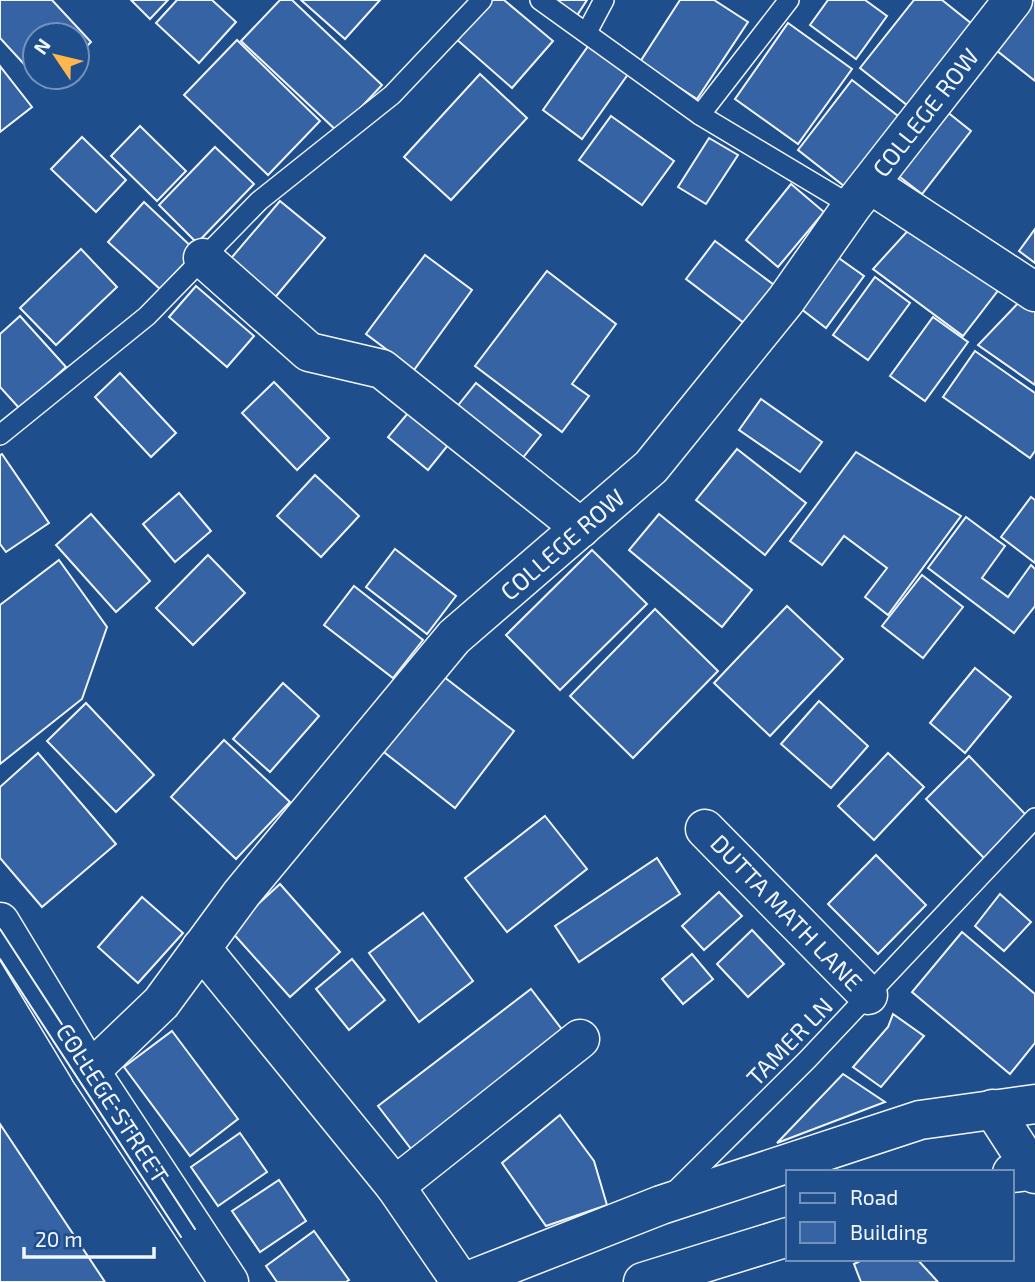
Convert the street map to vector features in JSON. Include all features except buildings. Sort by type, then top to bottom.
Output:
[{"type":"street","name":"COLLEGE ROW","points":[[90,1071],[161,1003],[242,892],[454,637],[651,467],[786,300],[861,195],[1013,0]]},
{"type":"street","points":[[861,195],[1035,292]]},
{"type":"street","points":[[204,258],[309,352],[382,369],[580,528]]},
{"type":"street","name":"DUTTA MATH LANE","points":[[705,829],[868,995]]},
{"type":"street","name":"COLLEGE STREET","points":[[0,922],[90,1071],[229,1282]]},
{"type":"street","points":[[201,948],[395,1186],[463,1282],[661,1205],[920,1120],[1035,1104]]},
{"type":"street","points":[[395,1186],[580,1039]]},
{"type":"street","points":[[993,1110],[1028,1172]]},
{"type":"street","points":[[643,1282],[786,1238]]},
{"type":"lane","points":[[0,435],[147,316],[259,201],[392,95],[482,0]]},
{"type":"lane","points":[[540,0],[700,115],[861,195]]},
{"type":"lane","points":[[587,32],[604,0]]},
{"type":"lane","points":[[700,115],[789,0]]},
{"type":"lane","name":"TAMER LN","points":[[661,1205],[807,1060],[1035,818]]},
{"type":"tram line","points":[[0,929],[195,1229]]},
{"type":"tram line","points":[[0,959],[181,1237]]}]
